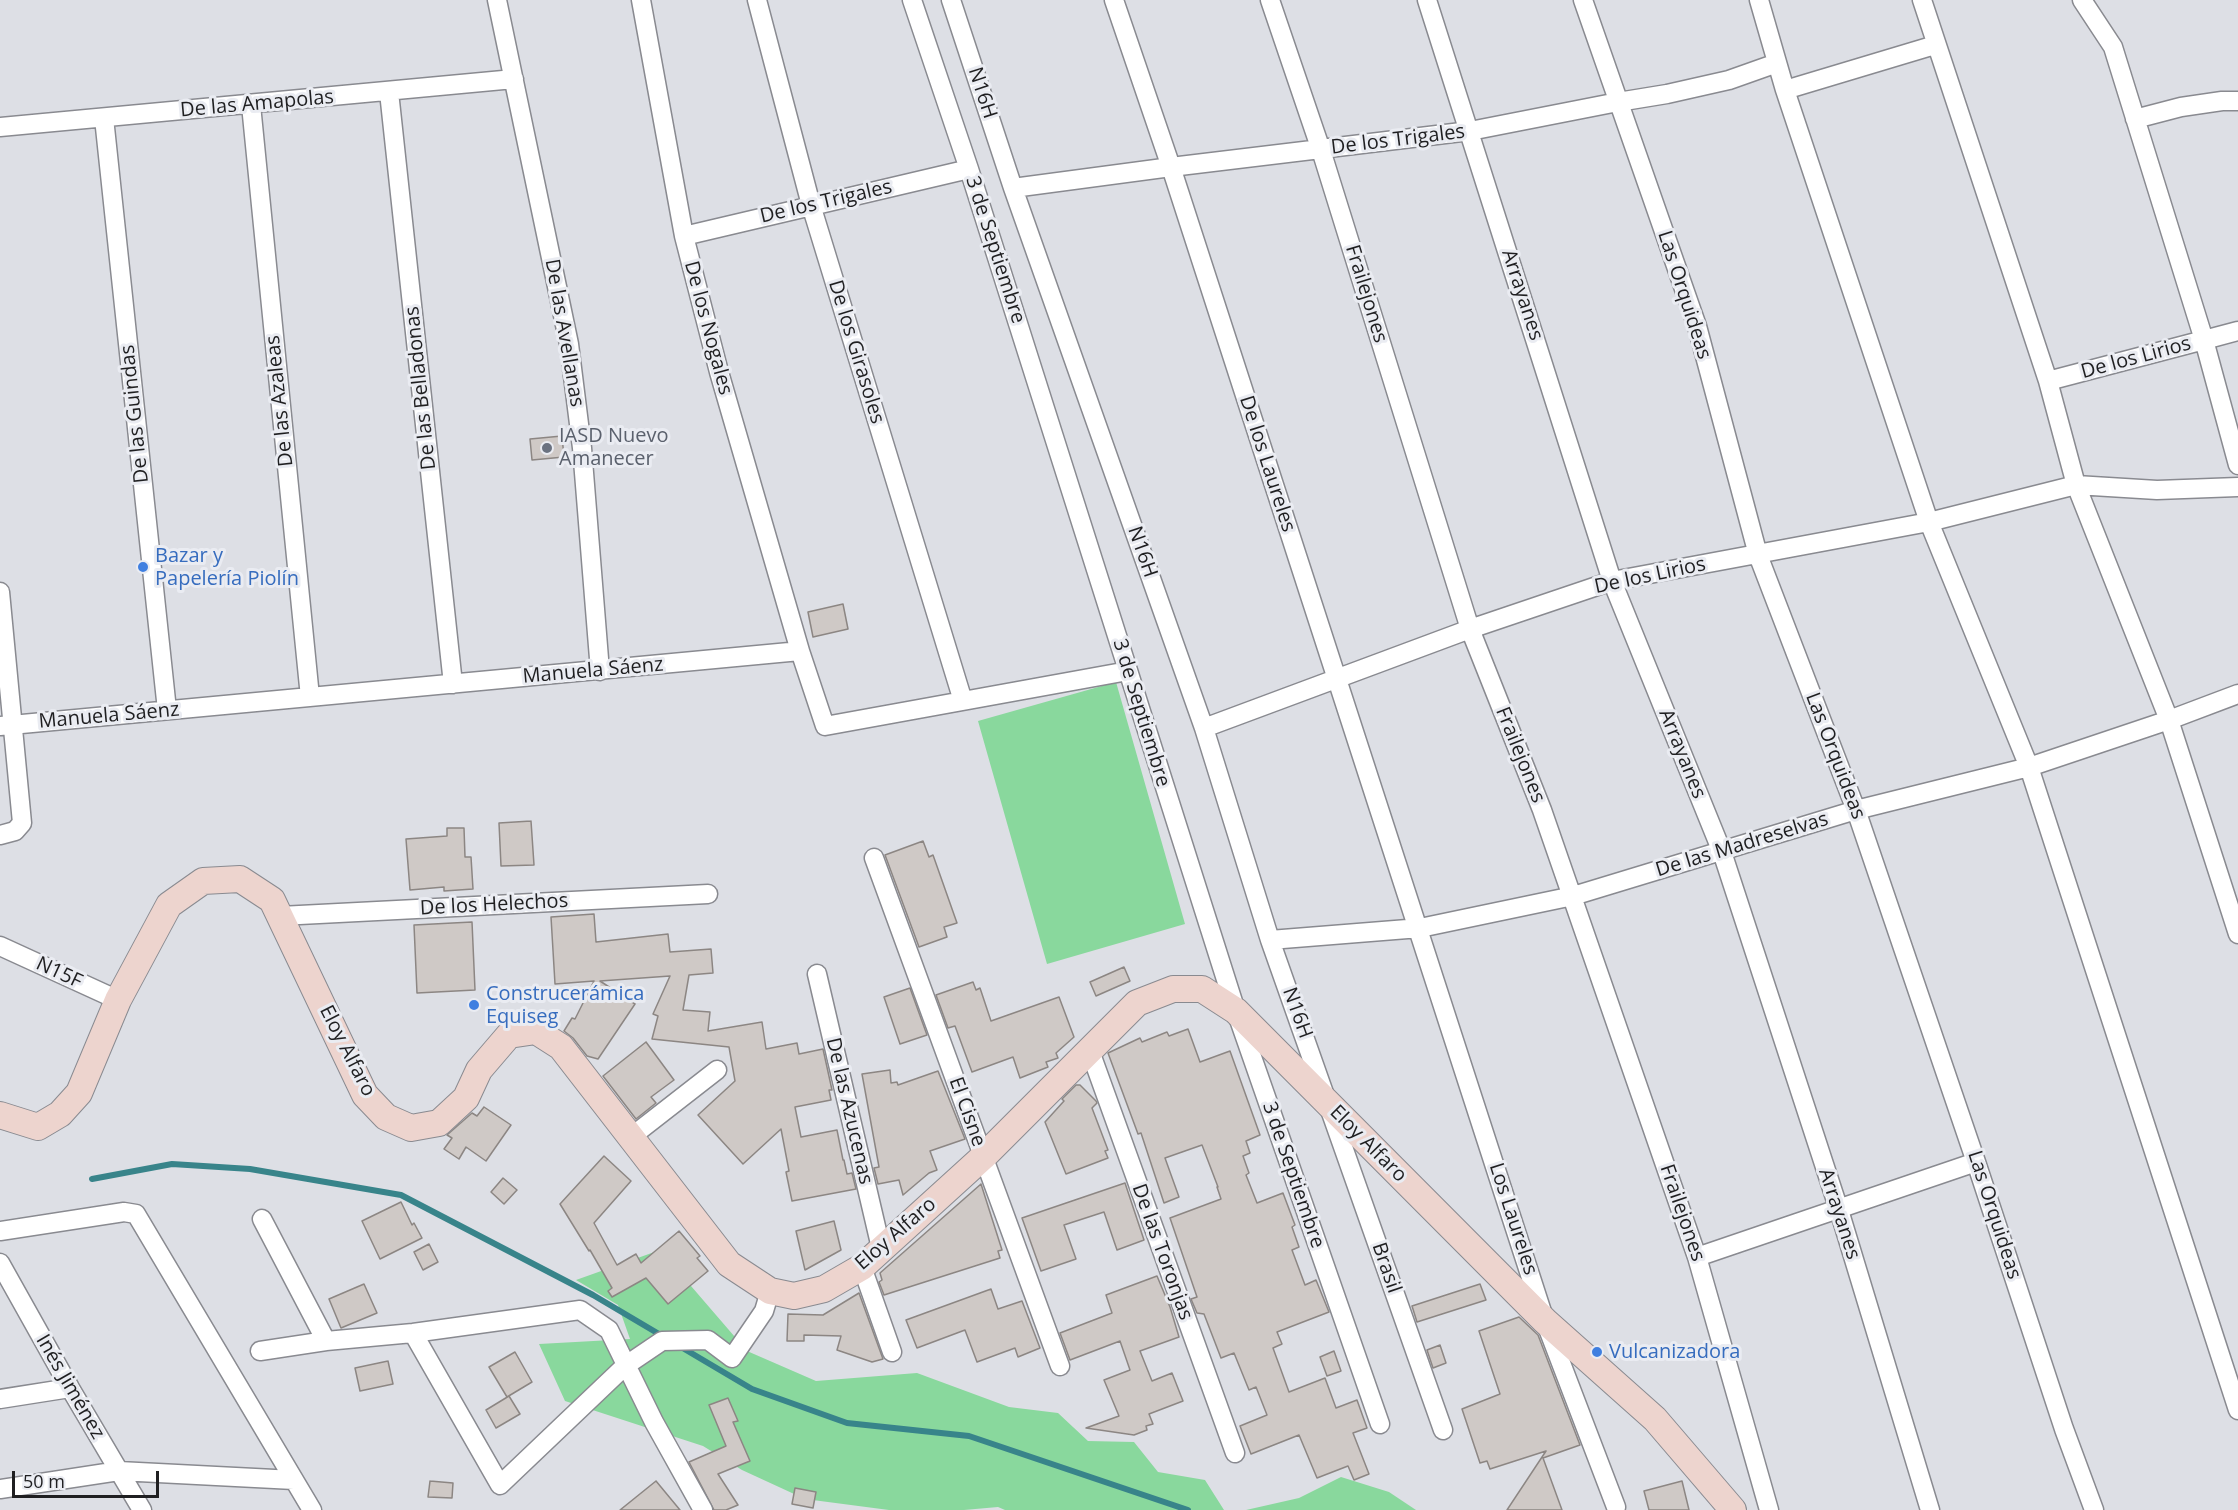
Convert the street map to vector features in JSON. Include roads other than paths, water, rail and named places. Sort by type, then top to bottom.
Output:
[{"type":"street","name":"De las Avellanas","points":[[497,0],[569,344],[582,448],[600,671]]},
{"type":"street","name":"De los Nogales","points":[[641,0],[684,236],[719,372],[800,651]]},
{"type":"street","name":"De los Girasoles","points":[[757,0],[811,205],[963,701]]},
{"type":"street","name":"3 de Septiembre","points":[[912,0],[969,169],[1236,1011],[1380,1424]]},
{"type":"street","name":"N16H","points":[[951,0],[1013,188],[1204,728],[1270,940],[1330,1105]]},
{"type":"street","name":"De los Laureles","points":[[1114,0],[1171,167],[1420,928]]},
{"type":"street","name":"Frailejones","points":[[1270,0],[1321,150],[1470,629],[1542,810],[1698,1257],[1769,1510]]},
{"type":"street","name":"Arrayanes","points":[[1427,0],[1612,581],[1722,852],[1839,1210],[1930,1510]]},
{"type":"street","name":"Las Orquideas","points":[[1583,0],[1697,326],[1758,555],[1856,810],[2060,1418],[2094,1510]]},
{"type":"street","points":[[1759,0],[1785,90],[1929,522],[2029,767],[2238,1410]]},
{"type":"street","points":[[1922,0],[2048,381],[2076,485],[2169,720],[2238,934]]},
{"type":"street","points":[[2082,0],[2113,47],[2204,340],[2238,331]]},
{"type":"street","points":[[1785,90],[1935,45]]},
{"type":"street","name":"De los Trigales","points":[[1013,188],[1470,131],[1667,94],[1729,80],[1777,63]]},
{"type":"street","name":"De las Amapolas","points":[[0,127],[514,79]]},
{"type":"street","name":"De las Belladonas","points":[[389,92],[453,684]]},
{"type":"street","points":[[2135,119],[2181,107],[2238,101]]},
{"type":"street","name":"De las Azaleas","points":[[251,105],[310,697]]},
{"type":"street","name":"De las Guindas","points":[[104,118],[166,710]]},
{"type":"street","name":"De los Trigales","points":[[684,236],[969,169]]},
{"type":"street","name":"De los Lirios","points":[[2048,381],[2204,340],[2238,465]]},
{"type":"street","name":"De los Lirios","points":[[1204,728],[1470,629],[1612,581],[1929,522],[2076,485],[2157,490],[2238,488]]},
{"type":"street","points":[[0,592],[6,725],[22,823],[15,831],[0,835]]},
{"type":"street","points":[[800,651],[825,726],[1128,671]]},
{"type":"street","name":"Manuela Sáenz","points":[[6,725],[800,651]]},
{"type":"street","name":"De las Madreselvas","points":[[1270,940],[1420,928],[1573,896],[1856,810],[2029,767],[2238,694]]},
{"type":"street","name":"El Cisne","points":[[874,858],[1060,1366]]},
{"type":"street","name":"Eloy Alfaro","points":[[0,1115],[38,1127],[60,1114],[79,1093],[118,1000],[169,905],[203,881],[240,879],[272,900],[365,1095],[386,1117],[411,1128],[439,1123],[466,1098],[479,1070],[508,1035],[536,1031],[561,1047],[729,1264],[770,1291],[794,1296],[824,1289],[862,1268],[881,1248],[983,1157],[1137,1003],[1173,989],[1202,989],[1236,1011],[1545,1321],[1655,1419],[1733,1510]]},
{"type":"street","name":"De los Helechos","points":[[280,916],[708,894]]},
{"type":"street","name":"Los Laureles","points":[[1420,928],[1545,1321],[1616,1507]]},
{"type":"street","name":"N15F","points":[[0,946],[118,1000]]},
{"type":"street","name":"De las Azucenas","points":[[817,974],[881,1248]]},
{"type":"street","name":"De las Toronjas","points":[[1090,1051],[1235,1453]]},
{"type":"street","points":[[631,1137],[717,1070]]},
{"type":"street","name":"Brasil","points":[[1330,1105],[1443,1430]]},
{"type":"street","points":[[1698,1257],[1976,1162]]},
{"type":"street","points":[[0,1231],[124,1212],[136,1214],[312,1510]]},
{"type":"street","points":[[262,1219],[326,1341]]},
{"type":"street","name":"Inés Jiménez","points":[[0,1263],[142,1510]]},
{"type":"street","points":[[862,1268],[892,1352]]},
{"type":"street","points":[[413,1333],[500,1485],[625,1366],[662,1341],[708,1340],[732,1358],[764,1311],[770,1291]]},
{"type":"street","points":[[260,1351],[580,1310],[609,1330],[625,1366],[703,1510]]},
{"type":"street","points":[[0,1400],[70,1388]]},
{"type":"street","points":[[0,1489],[120,1471],[294,1480]]},
{"type":"waterway","points":[[92,1179],[172,1164],[250,1169],[401,1195],[593,1295],[664,1337]]},
{"type":"waterway","points":[[681,1347],[752,1389],[847,1423],[969,1436],[1188,1510]]},
{"type":"place","name":"IASD Nuevo Amanecer","points":[[547,448]]},
{"type":"place","name":"Bazar y Papelería Piolín","points":[[143,567]]},
{"type":"place","name":"Construcerámica Equiseg","points":[[474,1005]]},
{"type":"place","name":"Vulcanizadora","points":[[1597,1352]]}]
